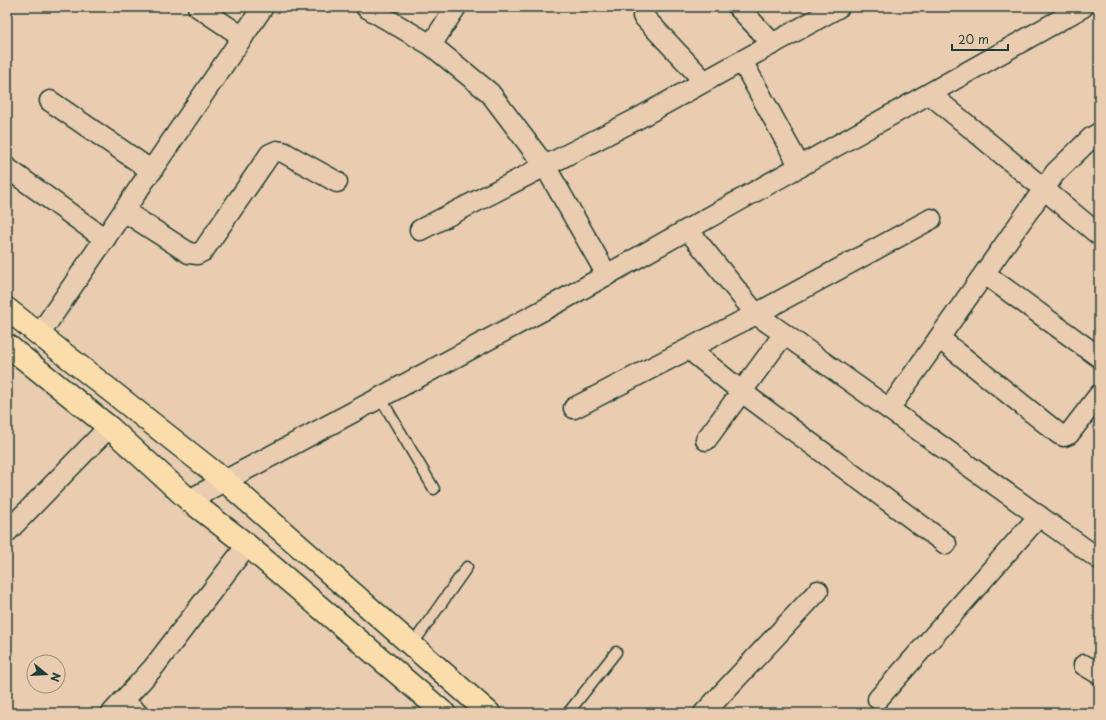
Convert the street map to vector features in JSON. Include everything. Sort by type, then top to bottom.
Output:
[{"type":"main road","points":[[7,309],[225,481],[489,713]]},
{"type":"main road","points":[[7,345],[109,426],[189,500],[247,545],[444,713]]},
{"type":"street","points":[[198,7],[243,37]]},
{"type":"street","points":[[39,334],[263,7]]},
{"type":"street","points":[[366,7],[431,46],[490,93],[545,166],[607,275]]},
{"type":"street","points":[[431,46],[456,7]]},
{"type":"street","points":[[738,7],[773,44]]},
{"type":"street","points":[[420,230],[637,119],[839,7]]},
{"type":"street","points":[[189,500],[607,275],[1083,7]]},
{"type":"street","points":[[643,16],[704,81]]},
{"type":"street","points":[[742,61],[800,167]]},
{"type":"street","points":[[930,94],[1099,235]]},
{"type":"street","points":[[50,101],[152,171]]},
{"type":"street","points":[[889,409],[1045,190],[1055,173],[1090,138],[1099,133]]},
{"type":"street","points":[[124,211],[189,253],[197,254],[203,251],[270,154],[277,151],[283,152],[337,182]]},
{"type":"street","points":[[7,168],[105,239]]},
{"type":"street","points":[[574,408],[756,314],[932,219]]},
{"type":"street","points":[[688,230],[756,314],[1099,559]]},
{"type":"street","points":[[985,274],[1099,357]]},
{"type":"street","points":[[706,440],[784,334]]},
{"type":"street","points":[[939,338],[1059,434],[1064,436],[1069,434],[1099,395]]},
{"type":"street","points":[[689,349],[742,392],[946,544]]},
{"type":"street","points":[[7,532],[109,426]]},
{"type":"street","points":[[878,699],[1039,516]]},
{"type":"street","points":[[124,709],[153,668],[247,545]]},
{"type":"street","points":[[704,713],[818,591]]},
{"type":"lane","points":[[380,398],[434,489]]},
{"type":"lane","points":[[412,645],[467,567]]},
{"type":"lane","points":[[568,713],[616,652]]}]
